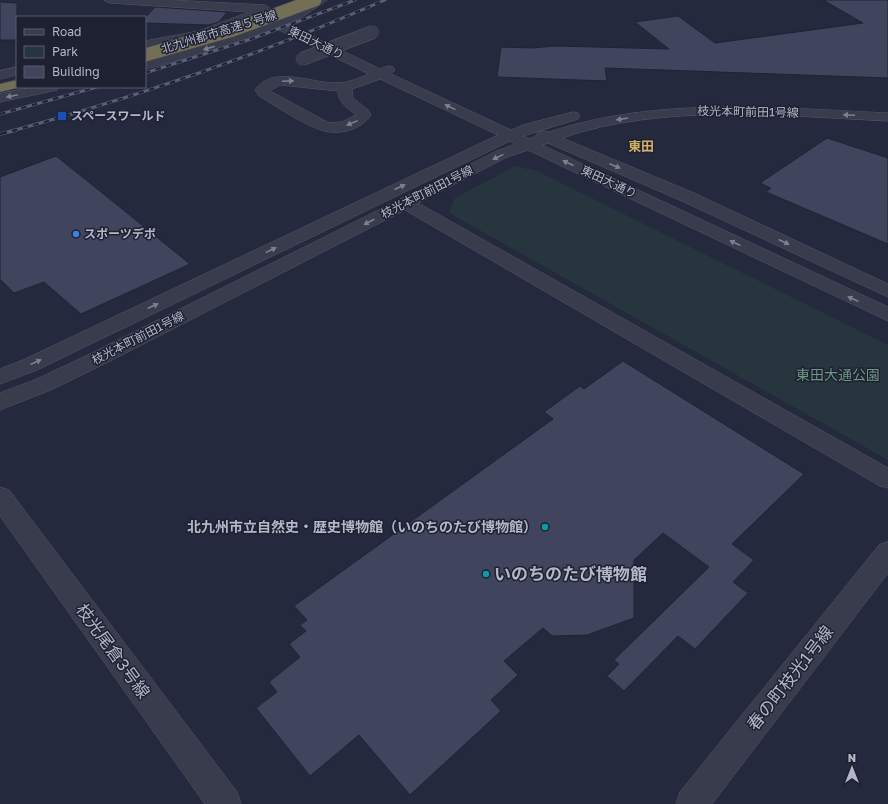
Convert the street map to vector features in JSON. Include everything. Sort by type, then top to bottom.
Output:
[{"type":"highway","points":[[146,54],[233,30],[315,0]]},
{"type":"highway","points":[[0,87],[16,84]]},
{"type":"street","points":[[110,0],[273,12]]},
{"type":"street","points":[[146,54],[226,32],[299,0]]},
{"type":"street","points":[[293,18],[321,0]]},
{"type":"street","points":[[146,45],[202,34],[273,12]]},
{"type":"street","points":[[146,65],[222,44],[273,12]]},
{"type":"street","name":"東田大通り","points":[[273,12],[293,18],[396,68],[528,136],[888,315]]},
{"type":"street","name":"東田大通り","points":[[273,12],[380,74],[509,136]]},
{"type":"street","points":[[302,59],[373,32]]},
{"type":"street","points":[[0,67],[16,70]]},
{"type":"street","points":[[346,87],[344,96],[346,100],[364,113],[364,115],[361,119],[334,128],[325,127],[264,93],[262,90],[270,85],[287,81],[300,82],[321,87],[346,87],[396,68]]},
{"type":"street","points":[[0,74],[16,70]]},
{"type":"street","points":[[0,98],[47,88]]},
{"type":"street","name":"枝光本町前田1号線","points":[[0,402],[45,384],[101,357],[502,154],[528,136],[586,113],[616,107],[704,100],[751,99],[888,105]]},
{"type":"street","name":"枝光本町前田1号線","points":[[0,377],[30,365],[509,136],[549,138],[596,123],[623,118],[690,111],[888,117]]},
{"type":"street","name":"東田大通り","points":[[549,138],[688,197],[888,291]]},
{"type":"street","points":[[406,203],[888,479]]},
{"type":"street","name":"枝光尾倉3号線","points":[[0,497],[225,804]]},
{"type":"street","name":"春の町枝光1号線","points":[[692,804],[888,553]]},
{"type":"green space","name":"東田大通公園","points":[[515,166],[537,171],[888,345],[888,460],[449,213],[455,198]]},
{"type":"building","points":[[823,0],[888,0],[888,78],[605,68],[607,81],[497,77],[501,47],[532,48],[555,46],[669,49],[635,22],[678,16],[715,43],[863,23]]},
{"type":"building","points":[[0,2],[17,3],[16,40],[0,40]]},
{"type":"building","points":[[155,7],[227,12],[219,22],[209,25],[146,23],[146,17]]},
{"type":"building","points":[[827,138],[888,158],[888,244],[766,192],[771,188],[760,183]]},
{"type":"building","name":"スポーツデポ","points":[[56,156],[190,264],[81,314],[44,282],[14,293],[0,279],[0,177]]},
{"type":"building","name":"いのちのたび博物館","points":[[623,361],[804,474],[732,544],[754,560],[733,582],[748,593],[695,649],[678,636],[624,691],[607,676],[619,664],[614,660],[709,567],[663,533],[634,560],[634,618],[587,635],[552,636],[543,628],[504,661],[518,675],[491,700],[501,711],[410,795],[359,735],[310,776],[256,708],[277,692],[269,682],[300,657],[289,644],[306,631],[300,625],[307,620],[294,606],[553,419],[544,412],[580,386],[584,389]]},
{"type":"railway","points":[[146,73],[251,39],[355,0]]},
{"type":"railway","points":[[12,131],[107,103],[248,56],[385,0]]},
{"type":"railway","points":[[0,114],[93,88]]},
{"type":"railway","points":[[12,131],[16,130]]},
{"type":"railway","points":[[0,134],[12,131]]},
{"type":"place","name":"スペースワールド","points":[[62,116]]},
{"type":"place","name":"スポーツデポ","points":[[76,234]]},
{"type":"place","name":"北九州市立自然史・歴史博物館（いのちのたび博物館）","points":[[545,527]]},
{"type":"place","name":"いのちのたび博物館","points":[[486,574]]},
{"type":"district","name":"東田","points":[[641,146]]}]
